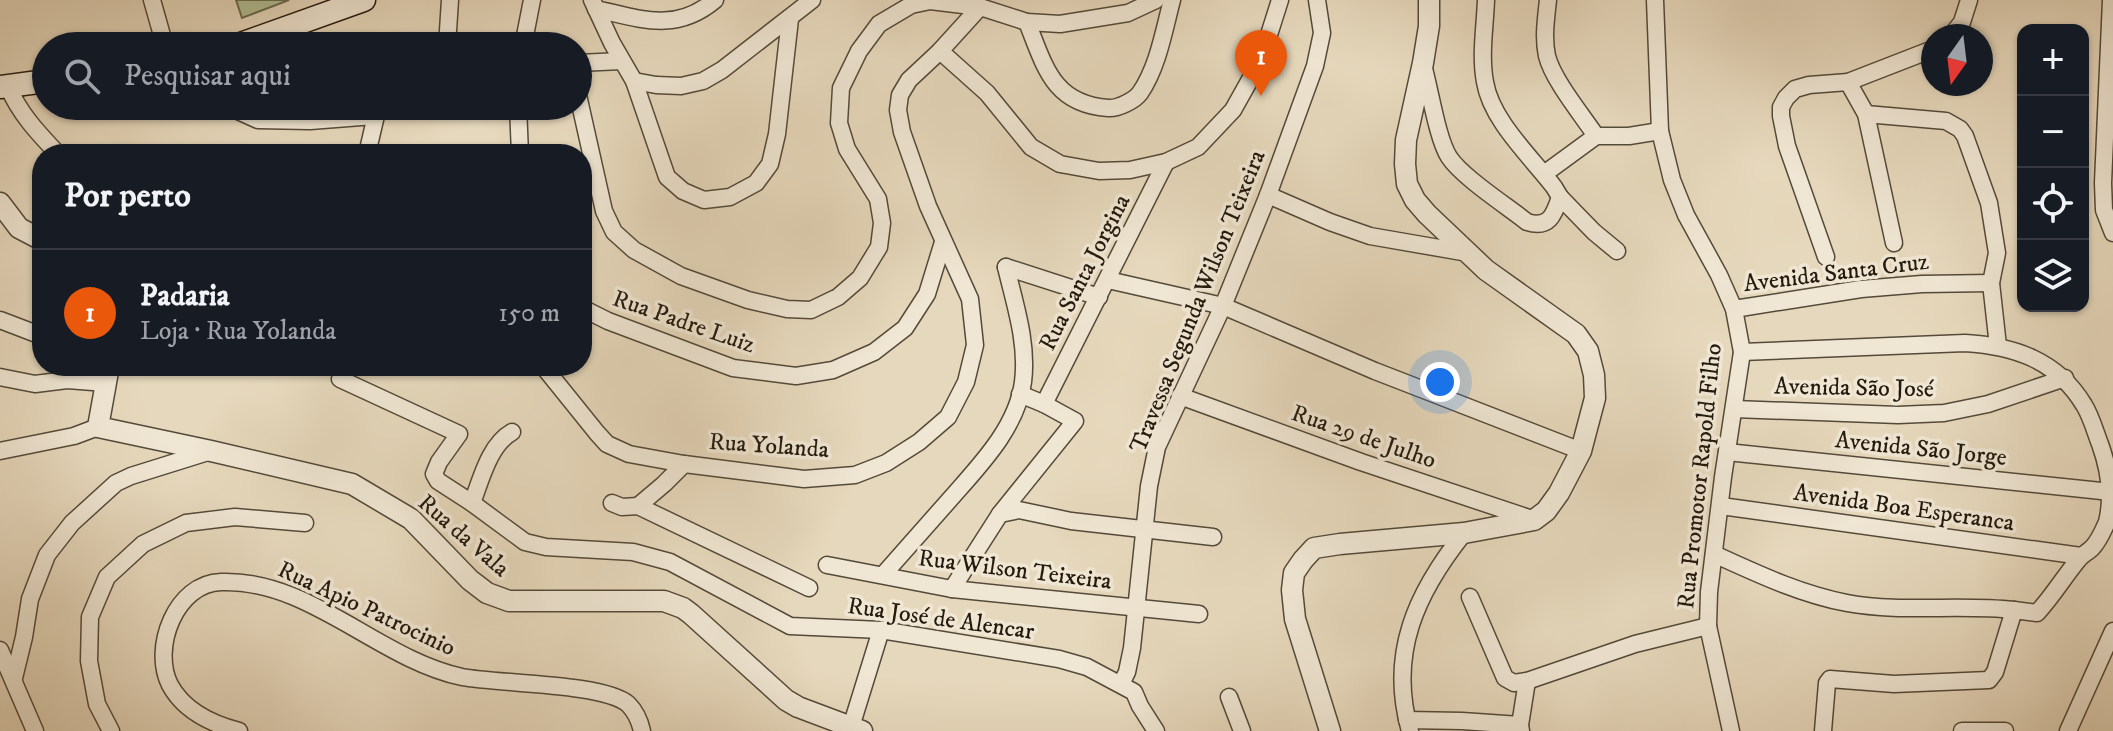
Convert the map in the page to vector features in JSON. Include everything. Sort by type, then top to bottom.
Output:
[{"type":"main road","points":[[274,32],[364,0]]},
{"type":"main road","points":[[4,86],[32,83]]},
{"type":"street","points":[[152,0],[161,32]]},
{"type":"street","points":[[448,32],[450,0]]},
{"type":"street","points":[[526,32],[532,0]]},
{"type":"street","points":[[594,4],[649,21],[672,21],[694,15],[715,0]]},
{"type":"street","points":[[634,81],[681,86],[703,81],[722,70],[812,0]]},
{"type":"street","points":[[1098,0],[1103,18]]},
{"type":"street","points":[[592,157],[604,211],[614,232],[634,250],[681,276],[748,300],[787,309],[811,310],[838,297],[860,278],[879,247],[882,223],[878,199],[847,149],[839,123],[841,88],[859,51],[879,24],[911,5],[930,1],[980,7],[1027,22],[1060,24],[1128,13],[1156,0]]},
{"type":"street","points":[[1027,22],[1045,65],[1062,91],[1088,106],[1114,108],[1139,96],[1153,67],[1172,0]]},
{"type":"street","points":[[940,51],[987,93],[1031,147],[1060,164],[1099,171],[1130,170],[1166,162],[1198,147],[1233,110],[1261,60],[1280,0]]},
{"type":"street","name":"Travessa Segunda Wilson Teixeira","points":[[1127,683],[1149,486],[1157,447],[1223,306],[1315,66],[1322,33],[1317,0]]},
{"type":"street","points":[[1330,731],[1295,619],[1294,573],[1303,560],[1314,548],[1464,533],[1534,520],[1546,511],[1559,493],[1581,451],[1595,398],[1588,351],[1576,334],[1486,270],[1427,214],[1407,184],[1406,140],[1423,63],[1429,26],[1429,0]]},
{"type":"street","points":[[1486,0],[1483,63],[1485,86],[1493,107],[1560,197],[1617,251]]},
{"type":"street","points":[[1548,0],[1545,38],[1548,58],[1596,136]]},
{"type":"street","name":"Rua Promotor Rapold Filho","points":[[1655,0],[1660,131],[1672,180],[1686,215],[1734,309],[1742,352],[1709,592],[1708,626],[1731,731]]},
{"type":"street","points":[[1960,24],[1969,0]]},
{"type":"street","points":[[2111,0],[2103,183],[2104,210],[2113,233]]},
{"type":"street","points":[[594,4],[634,81],[667,177],[683,191],[704,200],[730,197],[756,183],[770,164],[777,134],[790,19]]},
{"type":"street","name":"Rua Yolanda","points":[[551,376],[607,444],[629,454],[684,464],[804,479],[855,475],[886,463],[919,442],[948,417],[966,382],[975,345],[970,299],[928,206],[902,132],[898,110],[900,95],[909,80],[980,7]]},
{"type":"street","points":[[1826,257],[1787,146],[1781,107],[1795,89],[1848,82],[1921,54]]},
{"type":"street","points":[[592,62],[622,61]]},
{"type":"street","points":[[1423,63],[1443,142],[1449,157],[1460,170],[1527,222],[1540,224],[1548,221],[1556,211],[1560,197]]},
{"type":"street","points":[[1848,82],[1866,114],[1894,243]]},
{"type":"street","points":[[4,86],[31,125],[49,144]]},
{"type":"street","points":[[1866,114],[1946,121],[1965,136],[1989,203],[1997,253],[1991,283],[1998,346]]},
{"type":"street","points":[[258,120],[317,120]]},
{"type":"street","points":[[369,144],[374,120]]},
{"type":"street","points":[[519,120],[520,144]]},
{"type":"street","points":[[584,120],[589,144]]},
{"type":"street","points":[[1544,174],[1596,136],[1629,136],[1660,131]]},
{"type":"street","name":"Rua Santa Jorgina","points":[[1044,404],[1166,162]]},
{"type":"street","points":[[1268,195],[1370,236],[1468,253]]},
{"type":"street","points":[[0,203],[9,225],[32,235]]},
{"type":"street","name":"Rua Padre Luiz","points":[[592,313],[733,368],[796,376],[833,370],[874,352],[905,328],[927,294],[943,242]]},
{"type":"street","points":[[883,575],[992,449],[1013,416],[1023,383],[1024,339],[1006,267],[1099,297]]},
{"type":"street","points":[[1108,280],[1223,306],[1375,371],[1581,451]]},
{"type":"street","name":"Avenida Santa Cruz","points":[[1734,309],[1861,289],[1991,283]]},
{"type":"street","points":[[0,320],[32,332]]},
{"type":"street","points":[[1714,554],[1780,585],[1849,603],[1899,607],[1987,607],[2037,613],[2081,556],[2091,549],[2108,519],[2111,492],[2107,464],[2086,407],[2065,378],[2019,351],[1965,343],[1742,352]]},
{"type":"street","points":[[0,377],[35,384],[94,376]]},
{"type":"street","points":[[0,451],[74,436],[98,427],[108,376]]},
{"type":"street","name":"Avenida São José","points":[[1734,409],[1898,415],[1944,413],[1988,404],[2065,378]]},
{"type":"street","name":"Rua José de Alencar","points":[[340,379],[459,434],[439,462],[434,474],[438,481],[525,542],[546,547],[633,552],[670,562],[790,626],[881,630],[1059,659],[1127,683]]},
{"type":"street","points":[[952,589],[1000,514],[1075,421],[1020,394]]},
{"type":"street","name":"Rua 29 de Julho","points":[[1180,396],[1361,462],[1534,520]]},
{"type":"street","name":"Rua da Vala","points":[[98,427],[352,484],[411,519],[470,580],[498,599],[664,601],[674,604],[691,614],[786,700],[856,729]]},
{"type":"street","points":[[472,503],[491,455],[506,435],[512,432]]},
{"type":"street","points":[[14,678],[30,599],[47,555],[72,523],[116,483],[211,451]]},
{"type":"street","name":"Avenida São Jorge","points":[[1727,452],[2111,492]]},
{"type":"street","points":[[638,506],[684,464]]},
{"type":"street","points":[[612,503],[622,507],[638,506],[809,588]]},
{"type":"street","name":"Avenida Boa Esperanca","points":[[1721,506],[2081,556]]},
{"type":"street","points":[[1000,514],[1019,510],[1071,521],[1213,537]]},
{"type":"street","points":[[111,731],[97,704],[89,661],[90,617],[107,577],[143,544],[186,523],[235,517],[305,523]]},
{"type":"street","points":[[1464,533],[1420,600],[1406,639],[1402,694],[1408,726],[1462,721],[1521,728],[1518,682]]},
{"type":"street","name":"Rua Wilson Teixeira","points":[[827,565],[952,589],[1199,614]]},
{"type":"street","name":"Rua Apio Patrocinio","points":[[239,731],[202,718],[186,705],[170,685],[164,664],[165,637],[175,611],[191,592],[218,582],[256,584],[296,597],[382,644],[461,677],[612,695],[629,705],[642,731]]},
{"type":"street","points":[[1470,597],[1505,678],[1518,682],[1635,644],[1708,626]]},
{"type":"street","points":[[1823,731],[1827,683],[1830,679],[1894,684],[1989,680],[1995,672],[2014,610]]},
{"type":"street","points":[[856,729],[881,630]]},
{"type":"street","points":[[2068,731],[2113,631]]},
{"type":"street","points":[[0,650],[35,731]]},
{"type":"street","points":[[1127,683],[1156,731]]},
{"type":"street","points":[[1229,697],[1242,731]]},
{"type":"street","points":[[1962,731],[2005,731]]},
{"type":"green space","points":[[236,0],[289,0],[242,18]]},
{"type":"place","name":"Padaria","points":[[1261,96]]}]
